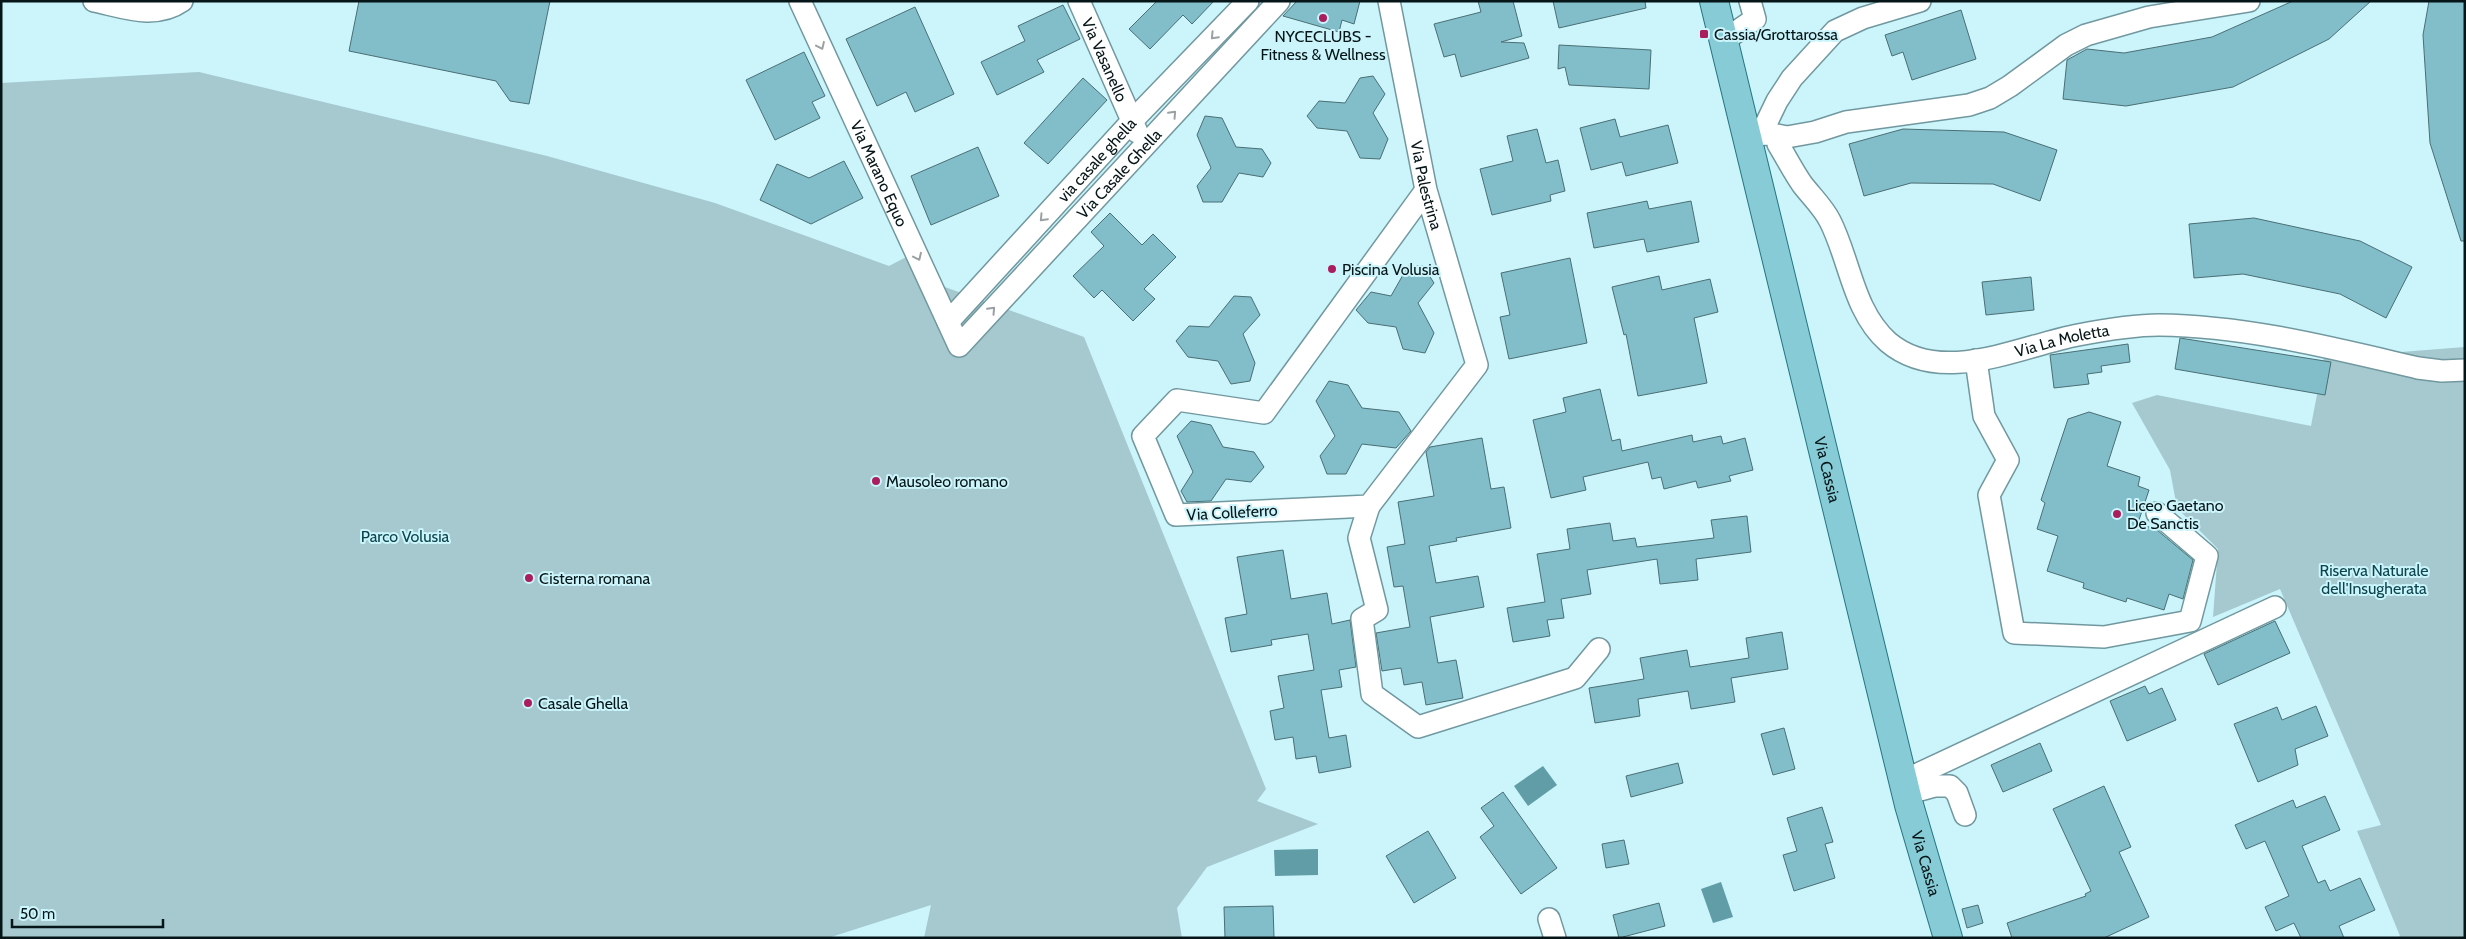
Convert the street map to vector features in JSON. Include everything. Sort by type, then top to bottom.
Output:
[{"type":"main road","name":"Via Cassia","points":[[1714,1],[1723,41],[1769,137],[1753,163],[1904,787],[1948,938]]},
{"type":"street","points":[[94,1],[153,12],[167,10],[182,1]]},
{"type":"street","name":"Via Marano Equo","points":[[800,1],[959,346]]},
{"type":"street","name":"Via Vasanello","points":[[1079,1],[1143,146]]},
{"type":"street","name":"via casale ghella","points":[[948,322],[1132,121],[1248,1]]},
{"type":"street","name":"Via Casale Ghella","points":[[959,346],[1279,1]]},
{"type":"street","name":"Via Palestrina","points":[[1369,506],[1477,365],[1426,190],[1389,1]]},
{"type":"street","points":[[1723,41],[1755,19],[1750,1]]},
{"type":"street","points":[[1769,137],[1786,115],[1801,85],[1804,66],[1835,31],[1863,18],[1920,1]]},
{"type":"street","points":[[1769,137],[1815,132],[1853,121],[1939,111],[1969,105],[1990,98],[2010,86],[2066,45],[2086,35],[2150,17],[2249,1]]},
{"type":"street","name":"Via La Moletta","points":[[1769,137],[1829,219],[1869,319],[1880,334],[1894,346],[1917,356],[1946,362],[1976,360],[2077,335],[2136,326],[2160,325],[2274,335],[2418,368],[2442,371],[2465,370]]},
{"type":"street","name":"Via Colleferro","points":[[1369,506],[1176,515],[1143,436],[1177,400],[1264,413],[1426,190]]},
{"type":"street","points":[[1976,360],[1984,416],[2008,460],[1989,495],[2014,633],[2104,636],[2190,621],[2207,556],[2158,512]]},
{"type":"street","points":[[1369,506],[1359,538],[1377,610],[1362,619],[1372,694],[1418,727],[1575,678],[1599,649]]},
{"type":"street","points":[[1904,787],[2275,607]]},
{"type":"street","points":[[1904,787],[1950,786],[1957,793],[1965,815]]},
{"type":"green space","name":"Parco Volusia","points":[[199,72],[547,156],[715,203],[889,266],[916,252],[928,281],[1084,337],[1266,789],[1257,801],[1318,824],[1207,867],[1177,908],[1182,938],[924,938],[931,905],[828,938],[1,938],[1,83]]},
{"type":"green space","name":"Riserva Naturale dell'Insugherata","points":[[2465,347],[2465,938],[2397,938],[2400,936],[2357,831],[2381,825],[2280,589],[2213,617],[2218,549],[2177,508],[2170,470],[2132,403],[2157,395],[2311,426],[2324,358]]},
{"type":"shaded area","points":[[1543,766],[1557,785],[1528,806],[1514,786]]},
{"type":"shaded area","points":[[1318,849],[1318,875],[1275,876],[1274,850]]},
{"type":"shaded area","points":[[1721,882],[1733,917],[1713,923],[1701,889]]},
{"type":"building","points":[[359,1],[550,1],[529,104],[510,101],[496,81],[349,51]]},
{"type":"building","points":[[1157,1],[1214,1],[1192,24],[1183,15],[1150,49],[1129,29]]},
{"type":"building","name":"NYCECLUBS - Fitness & Wellness","points":[[1297,1],[1360,1],[1354,24],[1342,20],[1339,32],[1283,16]]},
{"type":"building","points":[[1478,1],[1513,1],[1522,36],[1501,42],[1524,43],[1529,58],[1461,77],[1455,54],[1444,57],[1434,24],[1481,12]]},
{"type":"building","points":[[1553,1],[1645,1],[1646,8],[1559,28]]},
{"type":"building","points":[[2293,1],[2371,1],[2329,39],[2233,87],[2126,106],[2063,99],[2067,60],[2087,49],[2124,53],[2212,37]]},
{"type":"building","points":[[2429,1],[2465,1],[2465,241],[2461,241],[2430,143],[2423,35]]},
{"type":"building","points":[[1063,5],[1080,39],[1037,60],[1044,72],[997,95],[981,62],[1025,41],[1018,26]]},
{"type":"building","points":[[915,7],[954,94],[915,112],[906,92],[877,106],[846,39]]},
{"type":"building","points":[[1961,10],[1976,59],[1912,80],[1903,52],[1892,56],[1885,35]]},
{"type":"building","points":[[1559,45],[1651,50],[1649,89],[1569,85],[1565,67],[1558,69]]},
{"type":"building","points":[[804,52],[825,96],[812,102],[820,118],[775,140],[746,80]]},
{"type":"building","points":[[1373,76],[1385,94],[1373,113],[1388,139],[1380,159],[1360,158],[1347,131],[1317,128],[1307,116],[1319,101],[1345,103],[1360,78]]},
{"type":"building","points":[[1083,78],[1107,100],[1048,164],[1024,143]]},
{"type":"building","points":[[1205,116],[1222,118],[1236,147],[1262,149],[1271,163],[1263,177],[1239,173],[1222,202],[1203,202],[1197,186],[1211,168],[1197,135]]},
{"type":"building","points":[[1615,119],[1620,137],[1668,125],[1678,163],[1626,176],[1622,162],[1591,170],[1580,128]]},
{"type":"building","points":[[1537,129],[1546,163],[1558,160],[1565,191],[1550,195],[1551,201],[1492,215],[1480,169],[1513,161],[1507,136]]},
{"type":"building","points":[[1903,129],[2004,132],[2057,150],[2040,201],[1993,184],[1911,183],[1864,196],[1849,144]]},
{"type":"building","points":[[978,147],[999,196],[931,225],[911,176]]},
{"type":"building","points":[[844,161],[863,198],[811,224],[760,200],[777,164],[809,178]]},
{"type":"building","points":[[1647,201],[1649,209],[1691,201],[1699,242],[1647,252],[1644,239],[1594,248],[1587,213]]},
{"type":"building","points":[[1110,213],[1142,245],[1153,234],[1176,257],[1144,289],[1155,299],[1133,321],[1102,290],[1094,298],[1073,276],[1104,246],[1091,232]]},
{"type":"building","points":[[2254,218],[2360,241],[2412,267],[2386,318],[2340,294],[2243,274],[2194,278],[2189,224]]},
{"type":"building","points":[[1570,258],[1587,343],[1509,359],[1500,317],[1510,315],[1501,273]]},
{"type":"building","points":[[1408,266],[1423,266],[1434,283],[1418,303],[1434,333],[1425,353],[1403,349],[1396,327],[1368,323],[1356,310],[1371,292],[1391,296]]},
{"type":"building","points":[[1659,276],[1662,290],[1710,279],[1718,312],[1694,318],[1707,383],[1638,396],[1626,334],[1624,335],[1612,287]]},
{"type":"building","points":[[2031,277],[2034,310],[1986,315],[1982,282]]},
{"type":"building","points":[[1234,296],[1251,297],[1260,315],[1243,334],[1255,363],[1250,381],[1231,384],[1218,361],[1188,357],[1176,341],[1189,326],[1209,327]]},
{"type":"building","points":[[2180,338],[2331,362],[2325,395],[2175,369]]},
{"type":"building","points":[[2128,344],[2130,362],[2101,366],[2102,372],[2087,374],[2089,384],[2054,388],[2050,355]]},
{"type":"building","points":[[1329,381],[1348,385],[1362,408],[1399,412],[1411,431],[1396,448],[1362,444],[1346,474],[1327,474],[1320,456],[1335,436],[1316,401]]},
{"type":"building","points":[[1600,389],[1612,441],[1620,439],[1622,451],[1692,435],[1693,442],[1721,436],[1723,444],[1745,438],[1753,470],[1729,476],[1731,481],[1698,488],[1696,481],[1664,489],[1661,477],[1652,479],[1648,462],[1583,477],[1586,490],[1551,498],[1533,420],[1566,412],[1563,398]]},
{"type":"building","name":"Liceo Gaetano De Sanctis","points":[[2089,412],[2121,422],[2107,466],[2140,477],[2138,486],[2149,490],[2138,523],[2157,530],[2193,560],[2183,599],[2169,594],[2164,610],[2127,598],[2126,602],[2083,588],[2084,583],[2047,571],[2058,536],[2037,529],[2045,503],[2041,500],[2068,419]]},
{"type":"building","points":[[1191,421],[1211,425],[1223,447],[1254,452],[1264,467],[1251,482],[1226,479],[1211,501],[1187,502],[1181,491],[1193,472],[1177,436]]},
{"type":"building","points":[[1482,438],[1491,489],[1504,487],[1511,528],[1456,538],[1457,541],[1429,546],[1436,583],[1478,576],[1484,607],[1430,617],[1438,663],[1456,660],[1463,698],[1426,705],[1422,682],[1404,685],[1401,668],[1382,671],[1376,633],[1410,627],[1403,586],[1394,587],[1387,547],[1405,544],[1398,502],[1434,496],[1426,452],[1430,447]]},
{"type":"building","points":[[1747,516],[1751,552],[1696,559],[1698,580],[1660,584],[1657,559],[1587,570],[1591,594],[1561,599],[1564,618],[1547,620],[1550,636],[1513,642],[1507,608],[1545,602],[1537,554],[1570,549],[1567,529],[1610,523],[1613,541],[1635,538],[1637,547],[1714,538],[1711,520]]},
{"type":"building","points":[[1283,550],[1291,599],[1327,593],[1332,624],[1350,620],[1356,667],[1339,670],[1342,687],[1321,690],[1329,738],[1346,735],[1351,767],[1319,773],[1316,756],[1296,759],[1293,737],[1275,740],[1270,711],[1284,708],[1278,676],[1314,670],[1308,634],[1271,640],[1272,645],[1231,652],[1225,618],[1247,614],[1237,557]]},
{"type":"building","points":[[2275,621],[2290,653],[2218,685],[2204,654]]},
{"type":"building","points":[[1782,632],[1788,669],[1731,678],[1735,702],[1691,709],[1688,691],[1638,699],[1640,716],[1595,723],[1589,688],[1644,679],[1640,658],[1687,650],[1690,667],[1749,658],[1746,638]]},
{"type":"building","points":[[2145,686],[2149,694],[2162,688],[2176,720],[2127,741],[2110,701]]},
{"type":"building","points":[[2316,706],[2328,736],[2295,749],[2298,765],[2258,782],[2234,724],[2277,707],[2282,720]]},
{"type":"building","points":[[1784,728],[1795,769],[1773,775],[1761,734]]},
{"type":"building","points":[[2040,743],[2052,771],[2003,792],[1991,765]]},
{"type":"building","points":[[1678,763],[1683,783],[1631,797],[1626,776]]},
{"type":"building","points":[[2104,786],[2131,847],[2119,852],[2149,917],[2104,938],[2012,938],[2007,923],[2086,896],[2085,894],[2091,891],[2053,809]]},
{"type":"building","points":[[1503,792],[1557,868],[1521,894],[1480,837],[1494,826],[1481,808]]},
{"type":"building","points":[[2325,796],[2340,830],[2302,846],[2318,883],[2325,880],[2330,891],[2360,878],[2375,910],[2339,926],[2344,938],[2301,938],[2294,923],[2276,931],[2265,907],[2289,896],[2265,841],[2246,849],[2235,825],[2293,800],[2296,808]]},
{"type":"building","points":[[1822,807],[1833,842],[1825,844],[1835,878],[1794,891],[1783,855],[1797,851],[1787,818]]},
{"type":"building","points":[[1428,831],[1456,878],[1414,903],[1386,856]]},
{"type":"building","points":[[1624,840],[1629,864],[1606,868],[1602,844]]},
{"type":"building","points":[[1659,903],[1665,926],[1619,938],[1613,915]]},
{"type":"building","points":[[1978,905],[1983,923],[1967,928],[1962,909]]},
{"type":"building","points":[[1273,906],[1274,938],[1225,938],[1224,907]]},
{"type":"place","name":"NYCECLUBS - Fitness & Wellness","points":[[1323,18]]},
{"type":"place","name":"Cassia/Grottarossa","points":[[1704,34]]},
{"type":"place","name":"Piscina Volusia","points":[[1332,269]]},
{"type":"place","name":"Mausoleo romano","points":[[876,481]]},
{"type":"place","name":"Liceo Gaetano De Sanctis","points":[[2117,514]]},
{"type":"place","name":"Cisterna romana","points":[[529,578]]},
{"type":"place","name":"Casale Ghella","points":[[528,703]]}]
